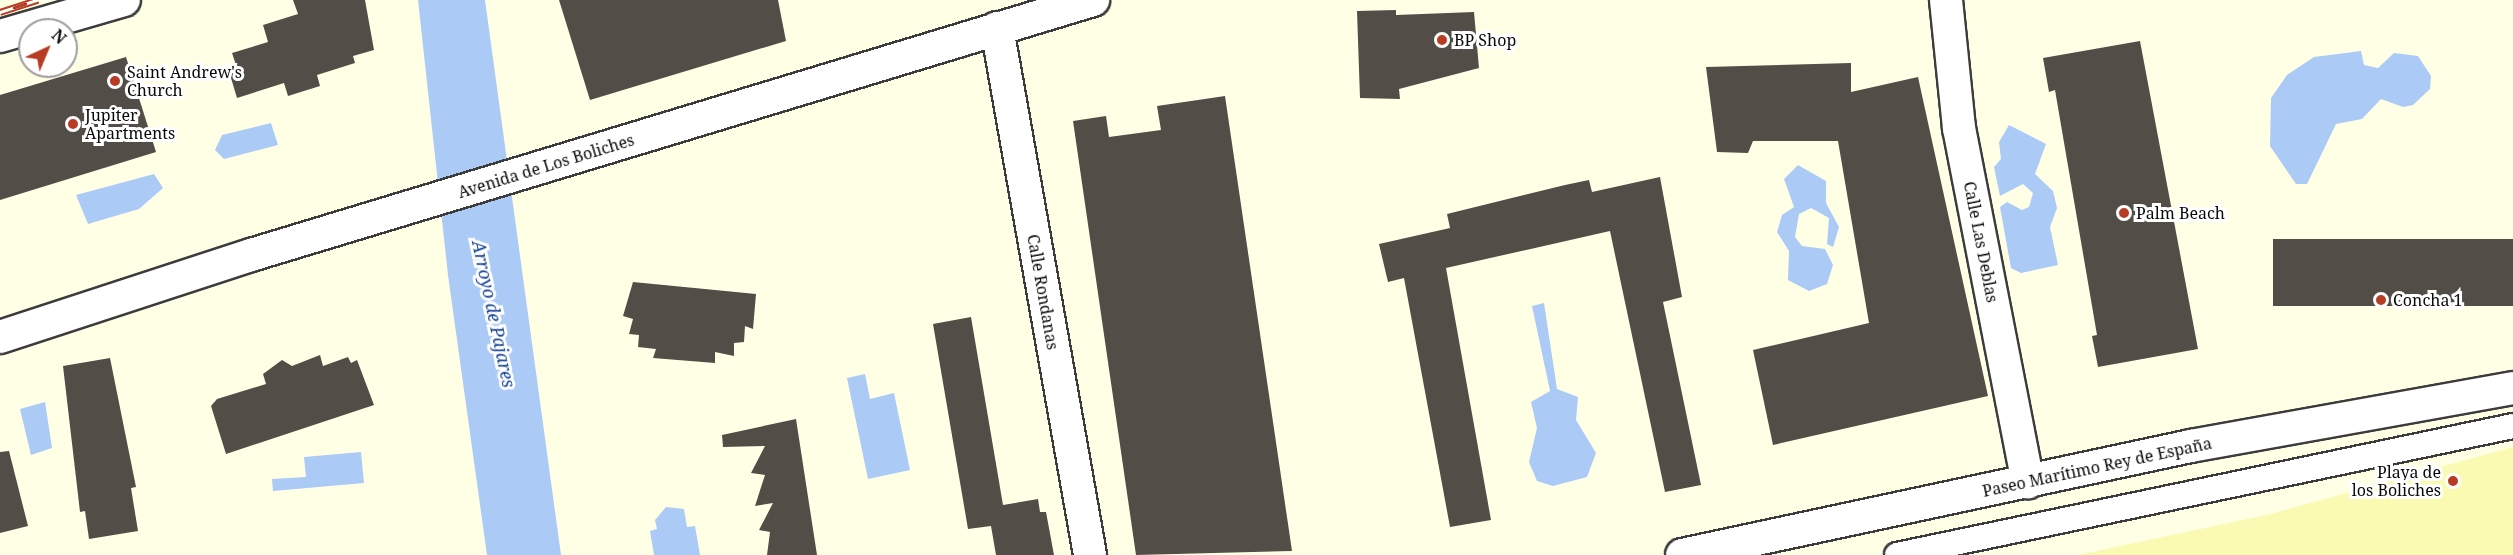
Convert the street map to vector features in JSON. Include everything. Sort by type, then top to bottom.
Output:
[{"type":"street","points":[[0,36],[124,0]]},
{"type":"street","name":"Avenida de Los Boliches","points":[[0,338],[400,210],[1092,0]]},
{"type":"street","name":"Calle Las Deblas","points":[[1946,0],[1959,128],[2028,482]]},
{"type":"street","name":"Calle Rondanas","points":[[997,28],[1090,555]]},
{"type":"street","name":"Paseo Marítimo Rey de España","points":[[1682,555],[2028,482],[2513,388]]},
{"type":"street","points":[[1896,555],[2513,426]]},
{"type":"sand","name":"Playa de los Boliches","points":[[2513,447],[2513,555],[2078,555],[2271,514]]},
{"type":"water","name":"Arroyo de Pajares","points":[[418,0],[485,0],[561,555],[487,555],[448,275]]},
{"type":"water","points":[[2361,51],[2364,65],[2378,68],[2394,53],[2418,56],[2431,76],[2430,89],[2413,105],[2403,107],[2381,99],[2362,119],[2336,124],[2307,184],[2296,184],[2270,146],[2271,98],[2287,75],[2314,57]]},
{"type":"water","points":[[271,123],[278,145],[224,159],[215,150],[222,135]]},
{"type":"water","points":[[2009,125],[2046,144],[2035,174],[2053,191],[2057,208],[2050,227],[2058,265],[2021,273],[2011,268],[2000,207],[2007,202],[2022,210],[2029,207],[2033,193],[2023,184],[2000,196],[1994,167],[2001,159],[1999,142]]},
{"type":"water","points":[[1798,165],[1826,181],[1826,203],[1839,227],[1833,247],[1827,244],[1829,218],[1811,208],[1799,214],[1795,237],[1802,246],[1825,249],[1833,265],[1827,284],[1809,291],[1788,280],[1789,251],[1777,232],[1782,215],[1794,207],[1784,179]]},
{"type":"water","points":[[154,174],[163,188],[139,209],[88,224],[76,195]]},
{"type":"water","points":[[1544,303],[1557,389],[1578,397],[1576,420],[1596,453],[1587,477],[1553,486],[1537,481],[1529,462],[1537,428],[1531,402],[1550,391],[1532,306]]},
{"type":"water","points":[[865,374],[870,399],[894,393],[910,470],[868,479],[847,378]]},
{"type":"water","points":[[45,402],[52,448],[31,455],[20,409]]},
{"type":"water","points":[[361,452],[364,483],[273,491],[272,479],[306,477],[304,457]]},
{"type":"water","points":[[666,507],[684,509],[687,527],[695,526],[700,555],[654,555],[650,531],[657,529],[655,520]]},
{"type":"building","points":[[293,0],[365,0],[374,50],[353,56],[355,63],[317,75],[320,86],[288,96],[284,83],[237,98],[228,68],[236,65],[232,53],[268,42],[263,25],[298,14]]},
{"type":"building","points":[[559,0],[778,0],[786,41],[590,100]]},
{"type":"building","points":[[1396,10],[1396,15],[1474,12],[1479,68],[1399,89],[1400,99],[1360,98],[1357,11]]},
{"type":"building","name":"Palm Beach","points":[[2140,41],[2198,349],[2098,367],[2092,336],[2097,335],[2055,90],[2049,92],[2043,58]]},
{"type":"building","name":"Jupiter Apartments","points":[[126,57],[156,152],[0,200],[0,95],[56,78],[78,78],[78,71]]},
{"type":"building","points":[[1851,63],[1851,92],[1918,77],[1988,396],[1773,445],[1753,350],[1869,323],[1838,141],[1753,141],[1748,153],[1717,152],[1706,67]]},
{"type":"building","points":[[1225,96],[1292,551],[1136,555],[1073,121],[1106,116],[1109,137],[1161,130],[1157,106]]},
{"type":"building","points":[[1660,177],[1682,297],[1663,302],[1701,485],[1665,492],[1610,231],[1446,268],[1491,520],[1450,527],[1404,278],[1388,282],[1379,244],[1450,228],[1447,214],[1565,185],[1589,180],[1592,192]]},
{"type":"building","points":[[2273,239],[2513,239],[2513,306],[2273,306]]},
{"type":"building","points":[[633,282],[756,294],[753,329],[745,326],[744,342],[734,343],[734,356],[715,352],[715,363],[653,358],[656,349],[638,347],[639,335],[629,334],[633,319],[623,316]]},
{"type":"building","points":[[971,317],[1003,505],[1038,499],[1040,512],[1046,512],[1054,555],[996,555],[991,526],[968,529],[933,324]]},
{"type":"building","points":[[320,355],[323,366],[348,357],[351,363],[357,360],[374,405],[226,454],[211,406],[217,399],[266,384],[263,374],[282,360],[292,366]]},
{"type":"building","points":[[110,358],[136,487],[131,488],[138,531],[89,539],[85,511],[80,512],[63,366]]},
{"type":"building","points":[[796,419],[817,555],[767,555],[770,532],[759,530],[773,503],[755,506],[765,475],[751,473],[765,446],[723,447],[722,435]]},
{"type":"building","points":[[9,451],[28,526],[0,533],[0,452]]},
{"type":"railway","points":[[0,12],[38,0]]},
{"type":"place","name":"BP Shop","points":[[1442,40]]},
{"type":"place","name":"Saint Andrew's Church","points":[[115,81]]},
{"type":"place","name":"Jupiter Apartments","points":[[73,124]]},
{"type":"place","name":"Palm Beach","points":[[2124,213]]},
{"type":"place","name":"Concha 1","points":[[2381,300]]},
{"type":"place","name":"Playa de los Boliches","points":[[2453,481]]}]
